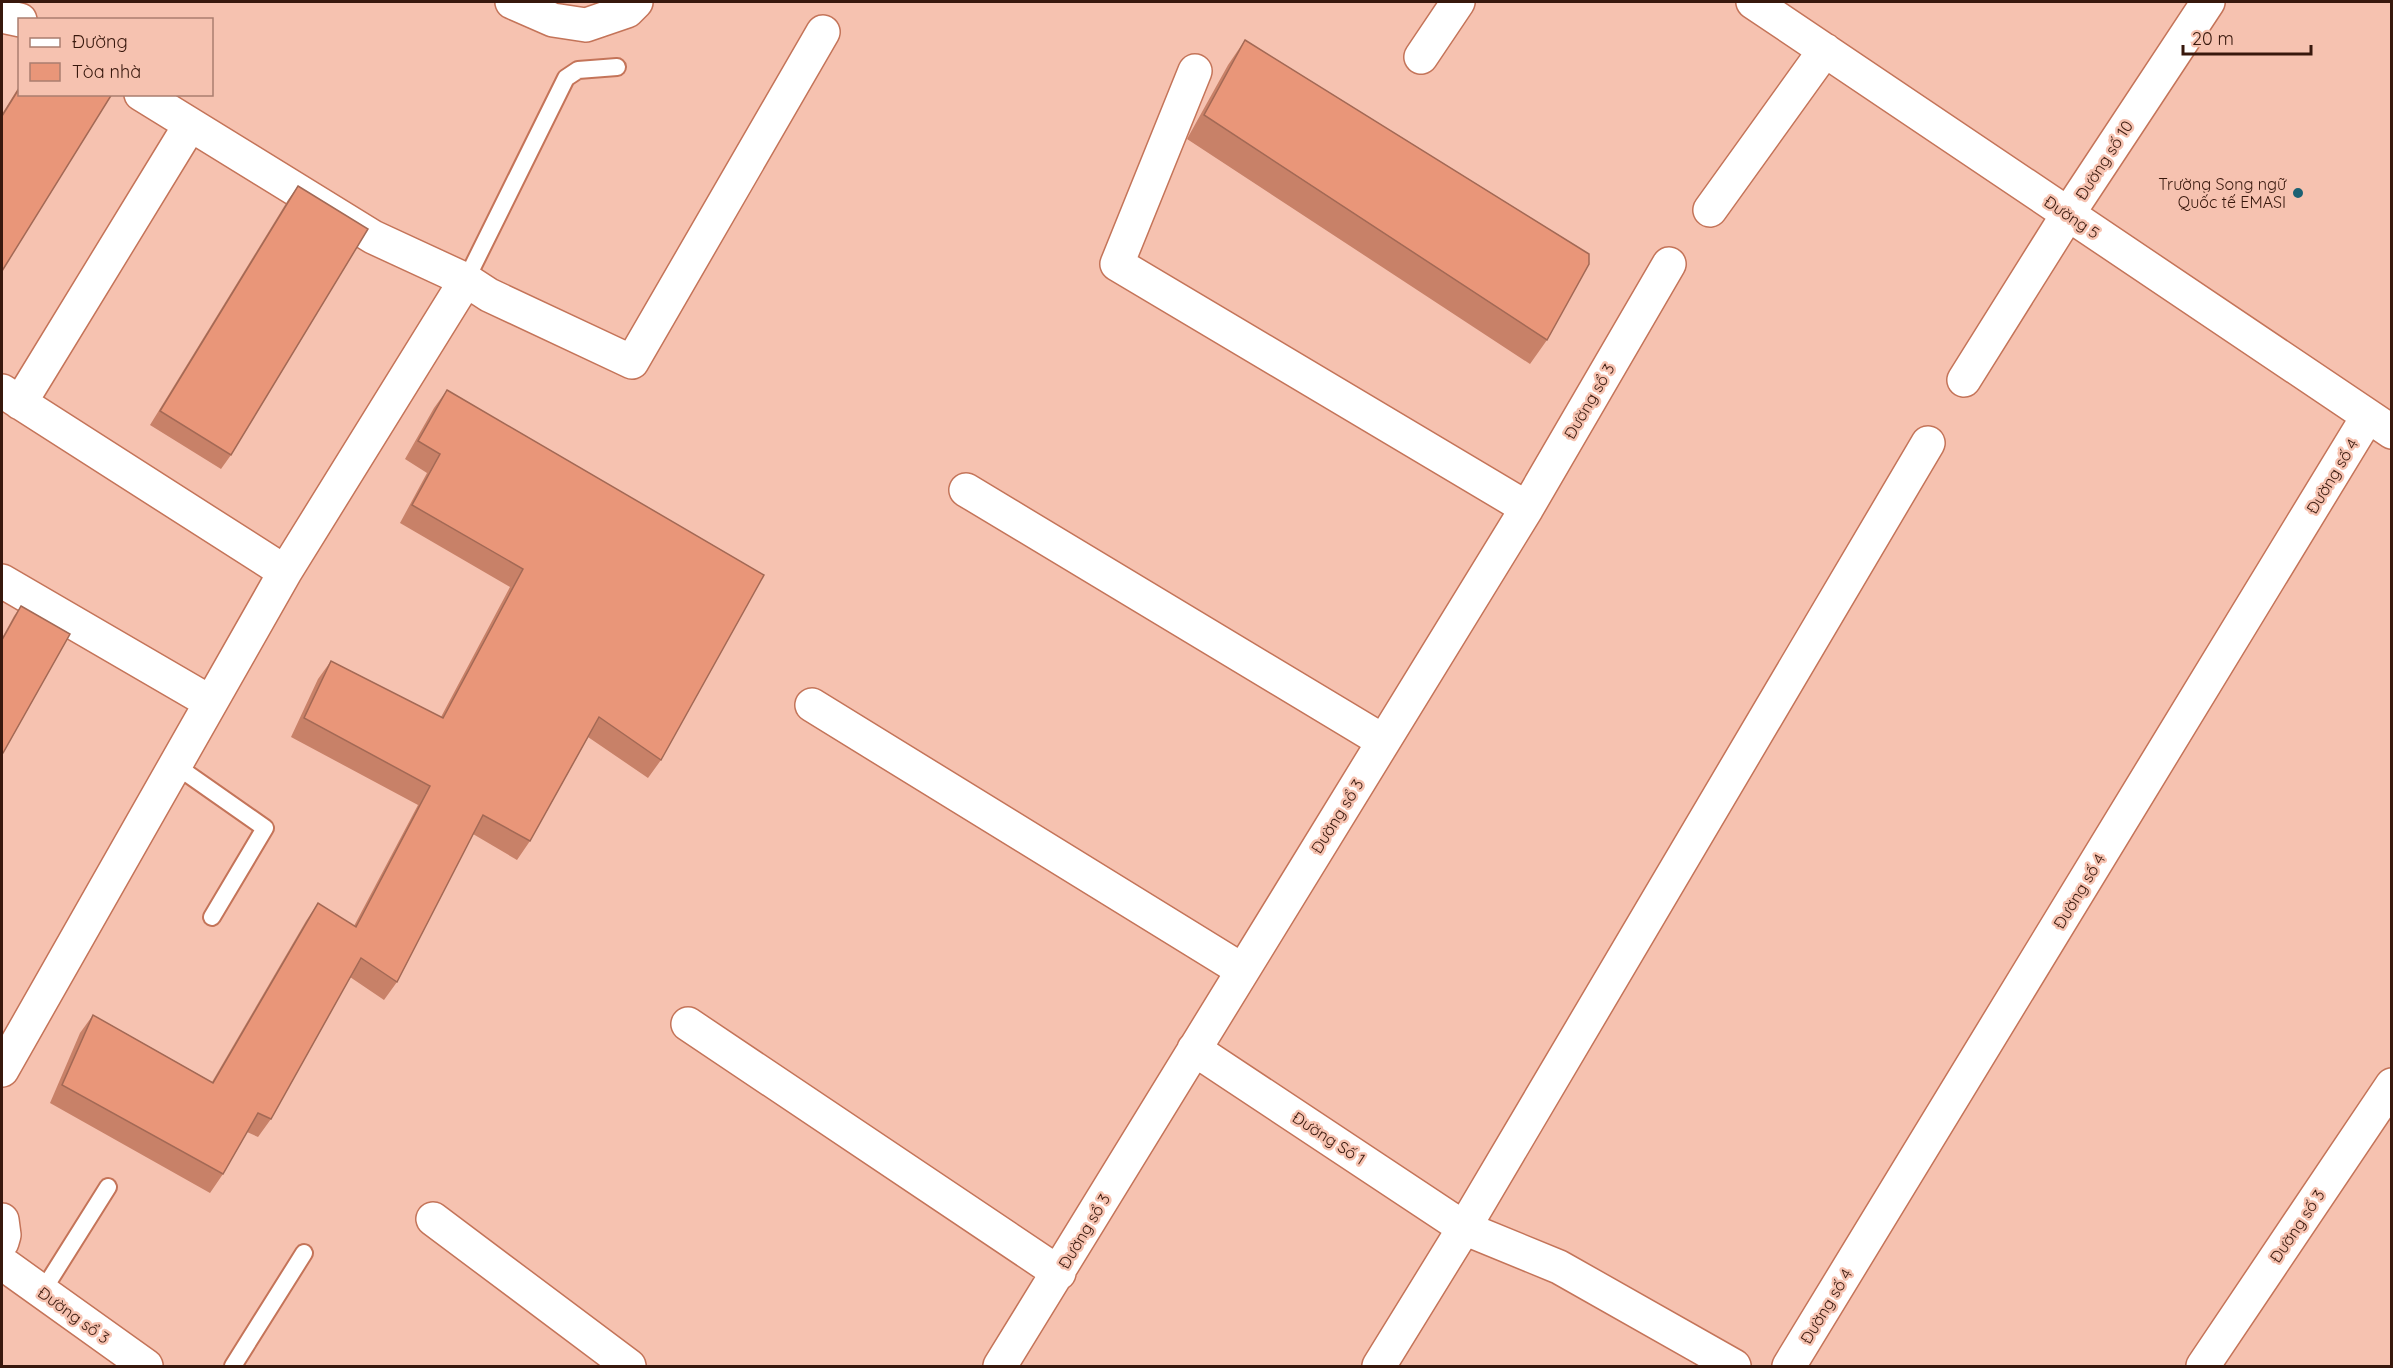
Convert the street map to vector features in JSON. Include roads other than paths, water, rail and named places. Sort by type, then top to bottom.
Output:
[{"type":"street","points":[[512,2],[553,20],[586,25],[627,11],[636,2]]},
{"type":"street","points":[[1421,57],[1458,2]]},
{"type":"street","name":"Đường 5","points":[[1753,2],[2380,424]]},
{"type":"street","name":"Đường số 10","points":[[1964,380],[2068,214],[2208,2]]},
{"type":"street","points":[[2,16],[18,20]]},
{"type":"street","points":[[144,96],[373,237],[466,280],[489,295],[632,362],[823,32]]},
{"type":"street","points":[[1710,210],[1825,50]]},
{"type":"street","points":[[1195,71],[1117,264],[1527,508]]},
{"type":"street","points":[[190,126],[11,397],[285,572]]},
{"type":"street","name":"Đường sổ 3","points":[[1000,1366],[1527,508],[1669,264]]},
{"type":"street","points":[[2,1070],[285,572],[466,280]]},
{"type":"street","name":"Đường số 4","points":[[1789,1366],[2380,424]]},
{"type":"street","points":[[1379,1366],[1464,1228],[1928,443]]},
{"type":"street","points":[[966,490],[1383,741]]},
{"type":"street","points":[[2,580],[210,702]]},
{"type":"street","points":[[812,705],[1242,970]]},
{"type":"street","points":[[688,1024],[1059,1273]]},
{"type":"street","name":"Đường Số 1","points":[[1194,1049],[1464,1228],[1559,1267],[1734,1366]]},
{"type":"street","name":"Đường số 3","points":[[2203,1366],[2391,1085]]},
{"type":"street","points":[[433,1219],[629,1366]]},
{"type":"street","points":[[2,1221],[4,1235],[2,1242]]},
{"type":"street","name":"Đường sổ 3","points":[[2,1263],[146,1366]]},
{"type":"lane","points":[[466,280],[566,78],[578,70],[617,67]]},
{"type":"lane","points":[[174,765],[265,828],[212,917]]},
{"type":"lane","points":[[42,1292],[108,1187]]},
{"type":"lane","points":[[233,1366],[304,1253]]},
{"type":"place","name":"Trường Song ngữ Quốc tế EMASI","points":[[2298,193]]}]
